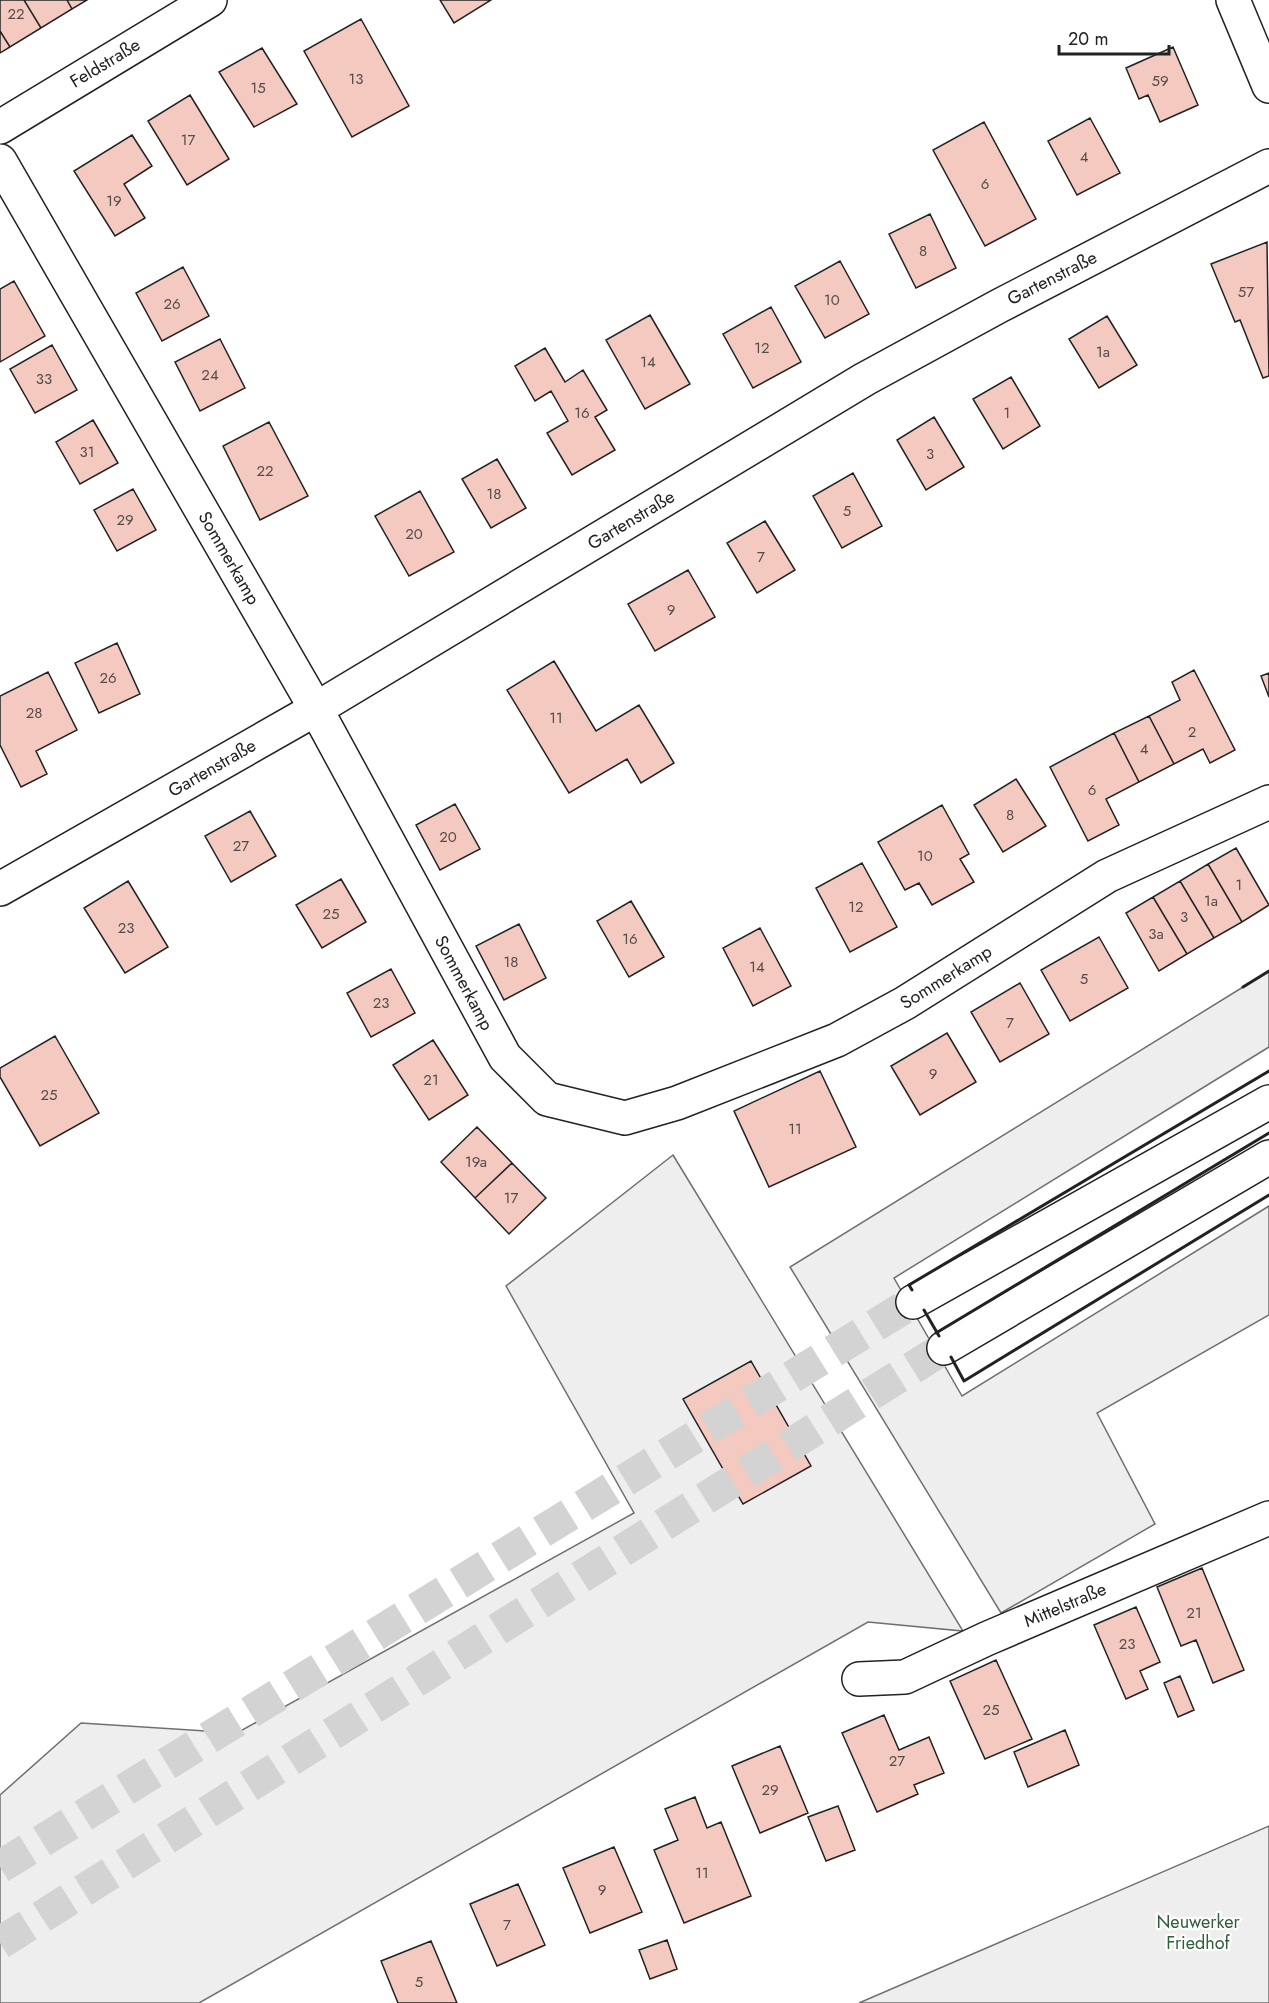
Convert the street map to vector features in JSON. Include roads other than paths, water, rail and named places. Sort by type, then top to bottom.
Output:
[{"type":"main road","name":"Feldstraße","points":[[0,127],[210,0]]},
{"type":"main road","points":[[1233,0],[1269,86]]},
{"type":"main road","name":"Sommerkamp","points":[[0,161],[316,709],[504,1057],[547,1100],[625,1118],[677,1103],[837,1041],[905,1004],[1107,876],[1269,802]]},
{"type":"main road","name":"Gartenstraße","points":[[0,888],[316,709],[865,379],[999,306],[1269,166]]},
{"type":"main road","points":[[913,1302],[1269,1102]]},
{"type":"main road","points":[[944,1347],[1269,1157]]},
{"type":"main road","name":"Mittelstraße","points":[[859,1679],[905,1677],[986,1639],[1269,1518]]},
{"type":"tunnel","points":[[0,1867],[913,1302]]},
{"type":"tunnel","points":[[0,1943],[944,1348]]},
{"type":"park label","name":"Neuwerker Friedhof","points":[[1198,1932]]}]
